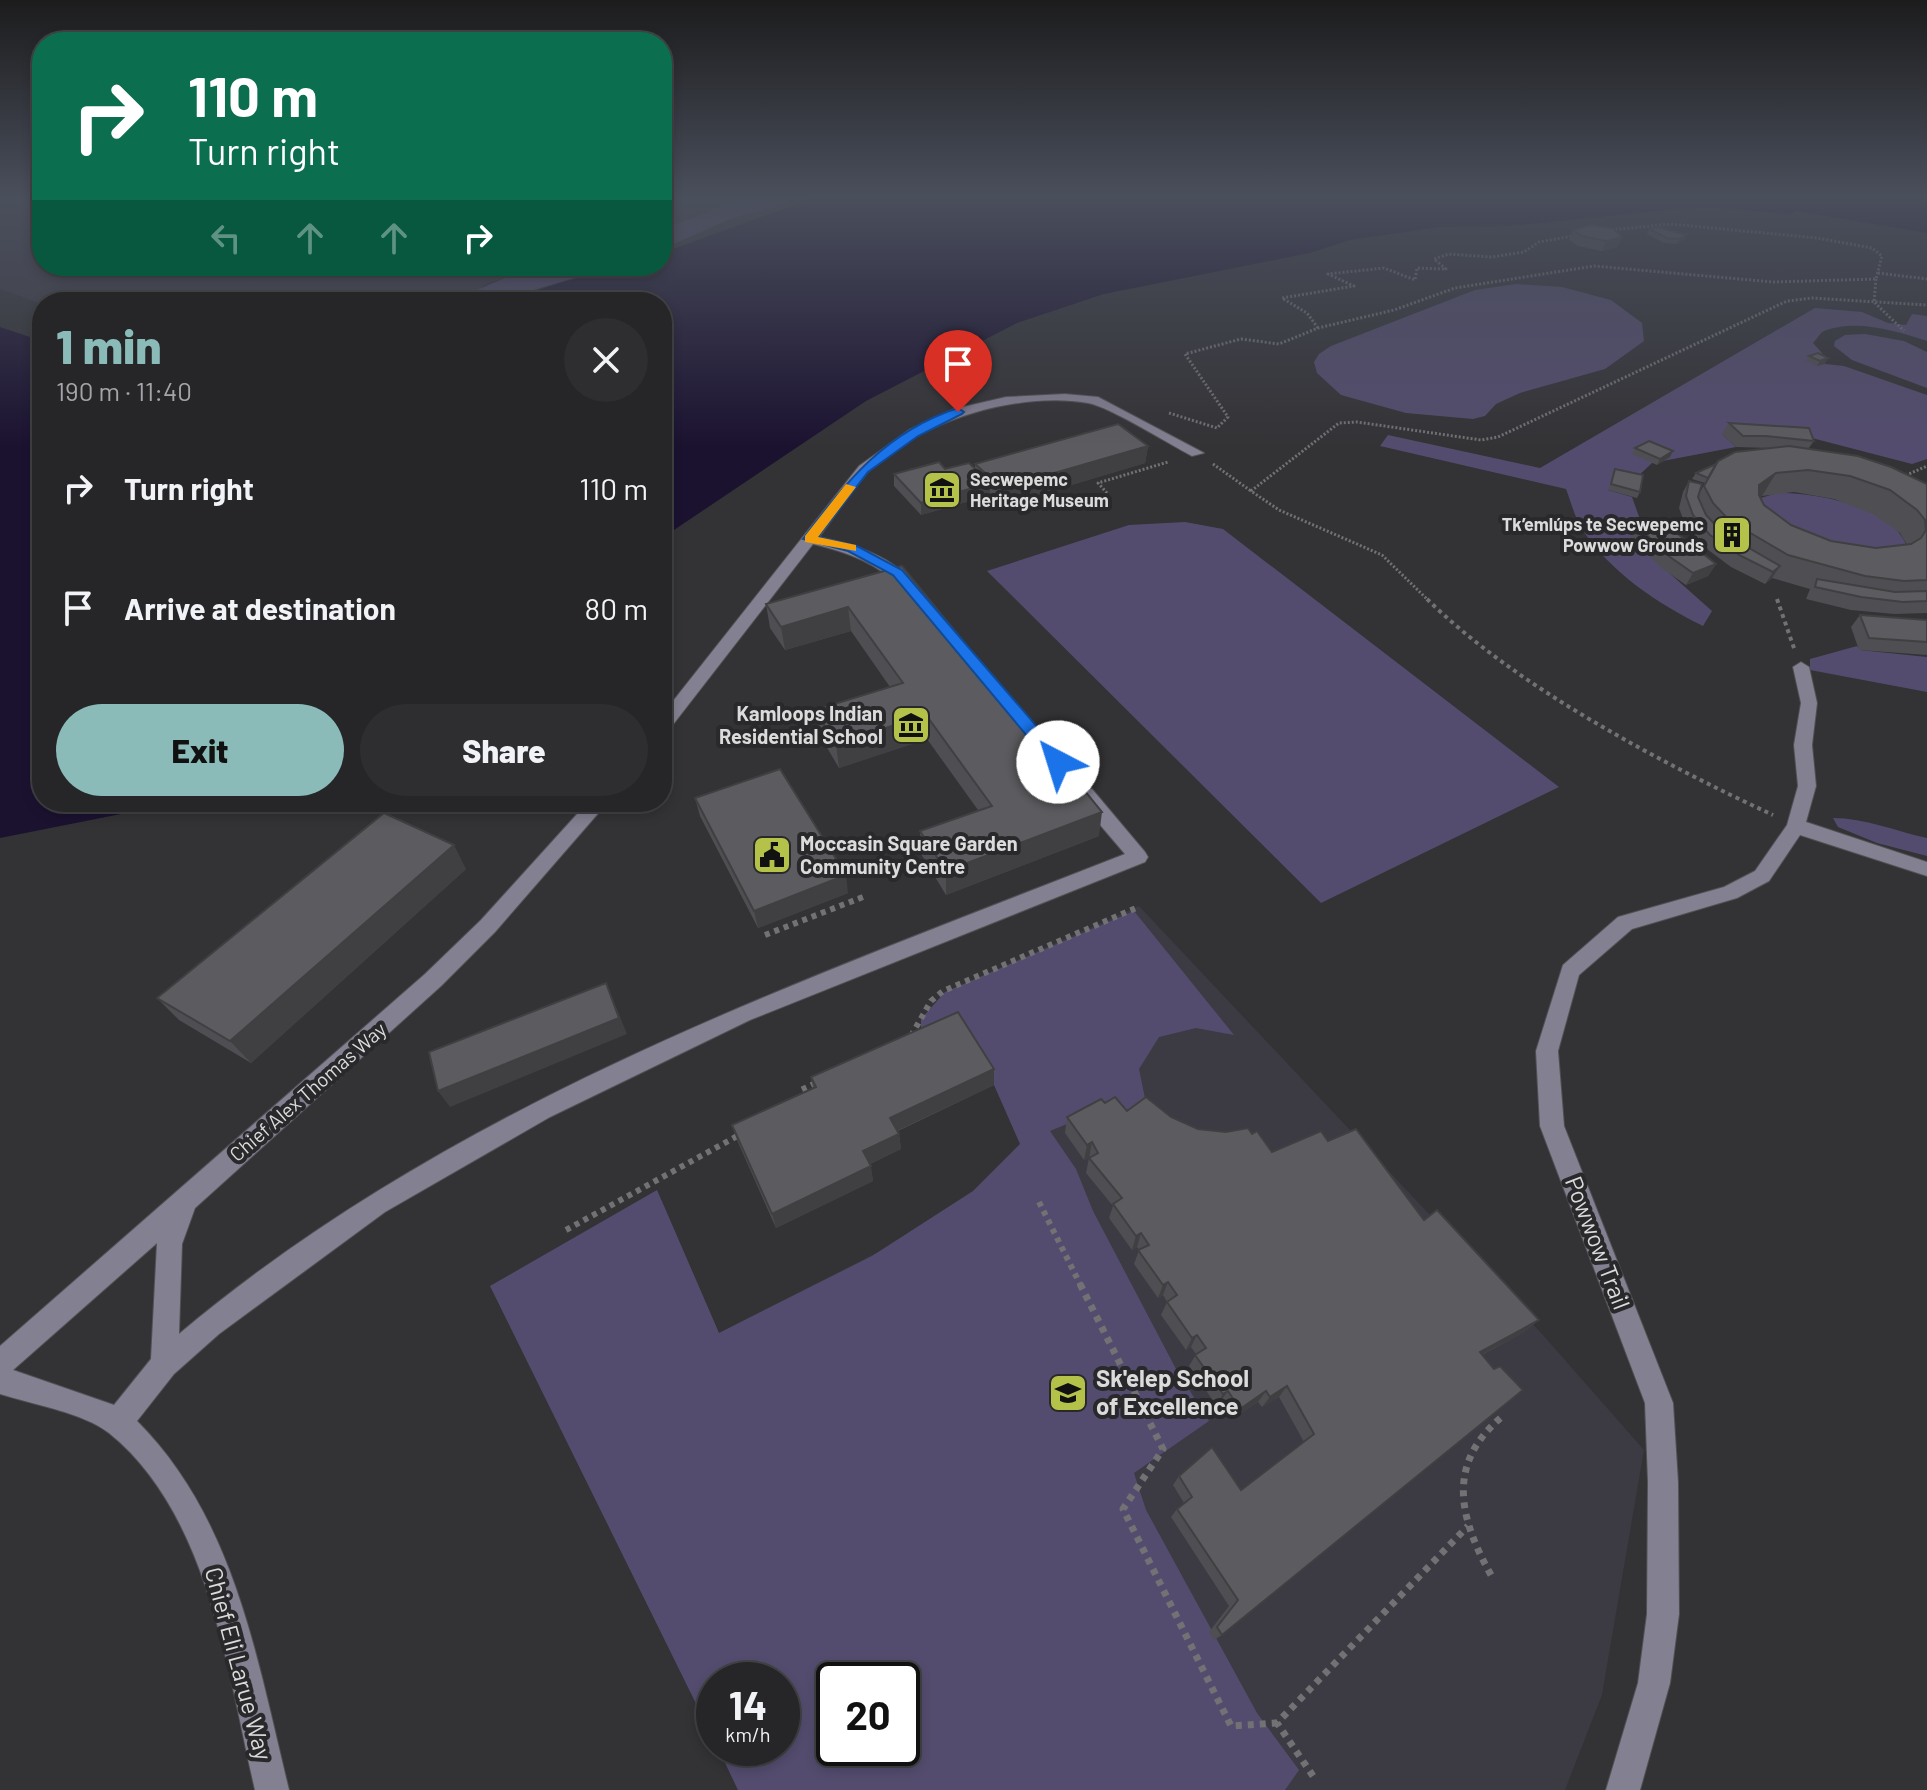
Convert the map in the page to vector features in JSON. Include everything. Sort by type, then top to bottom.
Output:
[{"type":"street","points":[[672,714],[864,469],[887,450],[958,412],[1006,401],[1094,400],[1197,453]]},
{"type":"street","points":[[810,539],[852,548],[898,572],[918,596]]},
{"type":"street","name":"Powwow Trail","points":[[1623,1790],[1654,1683],[1663,1614],[1663,1482],[1659,1403],[1552,1126],[1547,1051],[1570,971],[1625,923],[1730,893],[1762,876],[1796,826],[1807,786],[1803,745],[1809,703],[1801,667]]},
{"type":"street","points":[[0,1380],[118,1422],[164,1364],[210,1325],[376,1204],[542,1110],[742,1014],[1138,857],[1078,786]]},
{"type":"street","name":"Chief Alex Thomas Way","points":[[0,1364],[433,980],[488,926],[590,812]]},
{"type":"street","points":[[1796,826],[1927,869]]},
{"type":"street","points":[[164,1364],[169,1244],[187,1199]]},
{"type":"street","name":"Chief Eli Larue Way","points":[[118,1422],[166,1473],[193,1517],[223,1596],[272,1790]]},
{"type":"path","points":[[1318,328],[1307,313],[1282,298],[1354,286],[1342,281]]},
{"type":"path","points":[[1160,411],[1217,428],[1228,417],[1185,354],[1241,339],[1279,344],[1318,328],[1394,310],[1455,288],[1502,281]]},
{"type":"path","points":[[1757,281],[1823,281]]},
{"type":"path","points":[[1874,302],[1876,281]]},
{"type":"path","points":[[1251,491],[1339,423],[1357,422],[1481,440],[1498,437],[1787,301],[1812,298],[1927,305]]},
{"type":"path","points":[[1874,302],[1904,331]]},
{"type":"path","points":[[1197,453],[1279,510],[1382,555],[1437,609],[1496,657],[1597,722],[1726,793],[1796,826]]},
{"type":"path","points":[[1894,481],[1927,466]]},
{"type":"path","points":[[1107,493],[1098,483],[1146,469]]},
{"type":"path","points":[[1777,599],[1801,667]]},
{"type":"path","points":[[765,935],[865,896]]},
{"type":"path","points":[[904,1043],[937,994],[1136,908]]},
{"type":"path","points":[[794,1109],[807,1103],[801,1090],[828,1078]]},
{"type":"path","points":[[566,1230],[755,1127]]},
{"type":"path","points":[[1039,1202],[1163,1449],[1123,1509],[1231,1726],[1277,1723],[1468,1526]]},
{"type":"path","points":[[1491,1575],[1468,1526],[1463,1490],[1466,1462],[1473,1445],[1485,1427],[1504,1415]]},
{"type":"path","points":[[1277,1723],[1313,1776]]},
{"type":"shaded area","points":[[0,281],[496,281],[485,284],[479,292],[32,292],[32,300],[0,289]]},
{"type":"shaded area","points":[[499,281],[565,281],[527,292],[472,292]]},
{"type":"shaded area","points":[[571,281],[1172,281],[1104,294],[1017,323],[866,401],[672,531],[672,292],[534,292]]},
{"type":"shaded area","points":[[1516,284],[1562,287],[1611,300],[1642,323],[1644,341],[1605,369],[1520,393],[1496,404],[1485,416],[1473,419],[1406,413],[1341,395],[1317,373],[1314,362],[1331,346],[1475,290]]},
{"type":"shaded area","points":[[1815,308],[1862,312],[1888,323],[1906,325],[1912,314],[1927,316],[1927,341],[1902,333],[1848,326],[1822,332],[1813,343],[1822,353],[1825,364],[1844,366],[1927,395],[1927,459],[1912,464],[1808,437],[1723,435],[1736,447],[1652,463],[1634,480],[1608,490],[1632,497],[1646,536],[1631,539],[1712,611],[1703,626],[1652,597],[1606,559],[1582,529],[1566,489],[1380,446],[1388,435],[1540,468]]},
{"type":"shaded area","points":[[0,327],[32,338],[32,812],[129,812],[0,838]]},
{"type":"shaded area","points":[[1865,334],[1904,341],[1927,352],[1927,388],[1852,360],[1834,346],[1835,341],[1845,335]]},
{"type":"shaded area","points":[[1777,493],[1833,499],[1874,514],[1890,524],[1902,537],[1908,553],[1893,568],[1745,508],[1751,501]]},
{"type":"shaded area","points":[[1185,522],[1223,529],[1559,787],[1321,903],[987,571],[1129,525]]},
{"type":"shaded area","points":[[1857,646],[1860,650],[1927,657],[1927,692],[1810,670],[1810,659]]},
{"type":"shaded area","points":[[1833,818],[1868,822],[1927,838],[1927,856],[1877,843],[1838,827]]},
{"type":"shaded area","name":"Sk'elep School of Excellence","points":[[1139,906],[1543,1335],[1644,1450],[1602,1695],[1565,1790],[738,1790],[727,1766],[800,1766],[800,1662],[696,1662],[696,1704],[490,1286],[662,1201],[719,1333],[1027,1176],[1041,1133],[945,992]]},
{"type":"shaded area","points":[[1134,911],[1234,1035],[1196,1028],[1159,1037],[1139,1069],[1147,1108],[1096,1112],[1050,1131],[1076,1169],[1093,1211],[1176,1369],[1209,1421],[1134,1473],[1146,1510],[1257,1713],[1299,1770],[1285,1790],[738,1790],[727,1766],[800,1766],[800,1662],[696,1662],[696,1704],[490,1286],[657,1190],[719,1333],[872,1256],[973,1191],[1020,1144],[994,1085],[958,1029],[921,1046],[921,1019],[945,992]]},
{"type":"building","points":[[1818,353],[1828,358],[1820,361],[1809,356]]},
{"type":"building","points":[[1729,423],[1809,428],[1814,441],[1743,436]]},
{"type":"building","points":[[1118,424],[1148,446],[1002,488],[975,464]]},
{"type":"building","points":[[1649,441],[1673,451],[1660,459],[1635,448]]},
{"type":"building","points":[[1789,446],[1858,456],[1927,484],[1927,580],[1904,581],[1865,576],[1788,555],[1730,521],[1713,503],[1704,486],[1718,461],[1735,452]],"holes":[[[1808,470],[1850,476],[1890,490],[1917,510],[1925,520],[1926,530],[1921,538],[1911,544],[1876,548],[1831,541],[1791,525],[1764,505],[1759,495],[1759,485],[1776,473]]]},
{"type":"building","points":[[939,462],[945,469],[969,463],[990,483],[921,503],[894,474]]},
{"type":"building","points":[[1716,464],[1708,478],[1696,473]]},
{"type":"building","points":[[1615,469],[1643,475],[1640,492],[1611,484]]},
{"type":"building","points":[[1689,481],[1702,484],[1698,497],[1706,515],[1723,533],[1780,566],[1773,572],[1739,555],[1710,535],[1693,515],[1686,496]]},
{"type":"building","points":[[1665,524],[1716,564],[1693,573],[1670,557],[1637,526]]},
{"type":"building","points":[[902,566],[1102,812],[946,871],[920,831],[992,806],[926,715],[836,744],[815,710],[903,683],[848,607],[781,627],[766,604]]},
{"type":"building","points":[[1817,579],[1895,592],[1927,591],[1927,601],[1903,602],[1861,597],[1815,587]]},
{"type":"building","points":[[1860,615],[1927,620],[1927,642],[1869,638]]},
{"type":"building","name":"Moccasin Square Garden Community Centre","points":[[780,769],[846,875],[754,911],[695,798]]},
{"type":"building","points":[[384,813],[454,845],[230,1041],[157,998]]},
{"type":"building","points":[[606,983],[619,1018],[438,1091],[429,1052]]},
{"type":"building","points":[[958,1012],[994,1069],[890,1118],[899,1134],[863,1151],[871,1166],[772,1214],[732,1125],[816,1087],[811,1077]]},
{"type":"building","name":"Sk'elep School of Excellence","points":[[1115,1097],[1127,1111],[1146,1097],[1171,1117],[1198,1129],[1226,1132],[1248,1128],[1252,1134],[1257,1131],[1272,1152],[1321,1131],[1328,1141],[1356,1129],[1424,1220],[1437,1210],[1539,1320],[1480,1352],[1494,1369],[1500,1366],[1523,1390],[1222,1635],[1217,1627],[1238,1600],[1177,1509],[1192,1497],[1179,1476],[1212,1447],[1241,1490],[1314,1434],[1287,1386],[1270,1397],[1266,1391],[1240,1409],[1228,1391],[1223,1394],[1195,1355],[1206,1348],[1197,1335],[1192,1338],[1167,1302],[1177,1295],[1168,1282],[1163,1285],[1138,1250],[1149,1245],[1141,1233],[1136,1236],[1113,1204],[1122,1198],[1089,1158],[1098,1153],[1092,1142],[1087,1145],[1067,1117],[1101,1099],[1105,1103]]},
{"type":"slow traffic","points":[[850,487],[810,539],[852,548]]},
{"type":"place","name":"Secwepemc Heritage Museum","points":[[942,490]]},
{"type":"place","name":"Tk’emlúps te Secwepemc Powwow Grounds","points":[[1732,535]]},
{"type":"place","name":"Kamloops Indian Residential School","points":[[911,725]]},
{"type":"place","name":"Moccasin Square Garden Community Centre","points":[[772,855]]},
{"type":"place","name":"Sk'elep School of Excellence","points":[[1068,1393]]},
{"type":"route","points":[[958,412],[914,433],[864,469],[810,539],[852,548],[898,572],[1058,762]]}]
